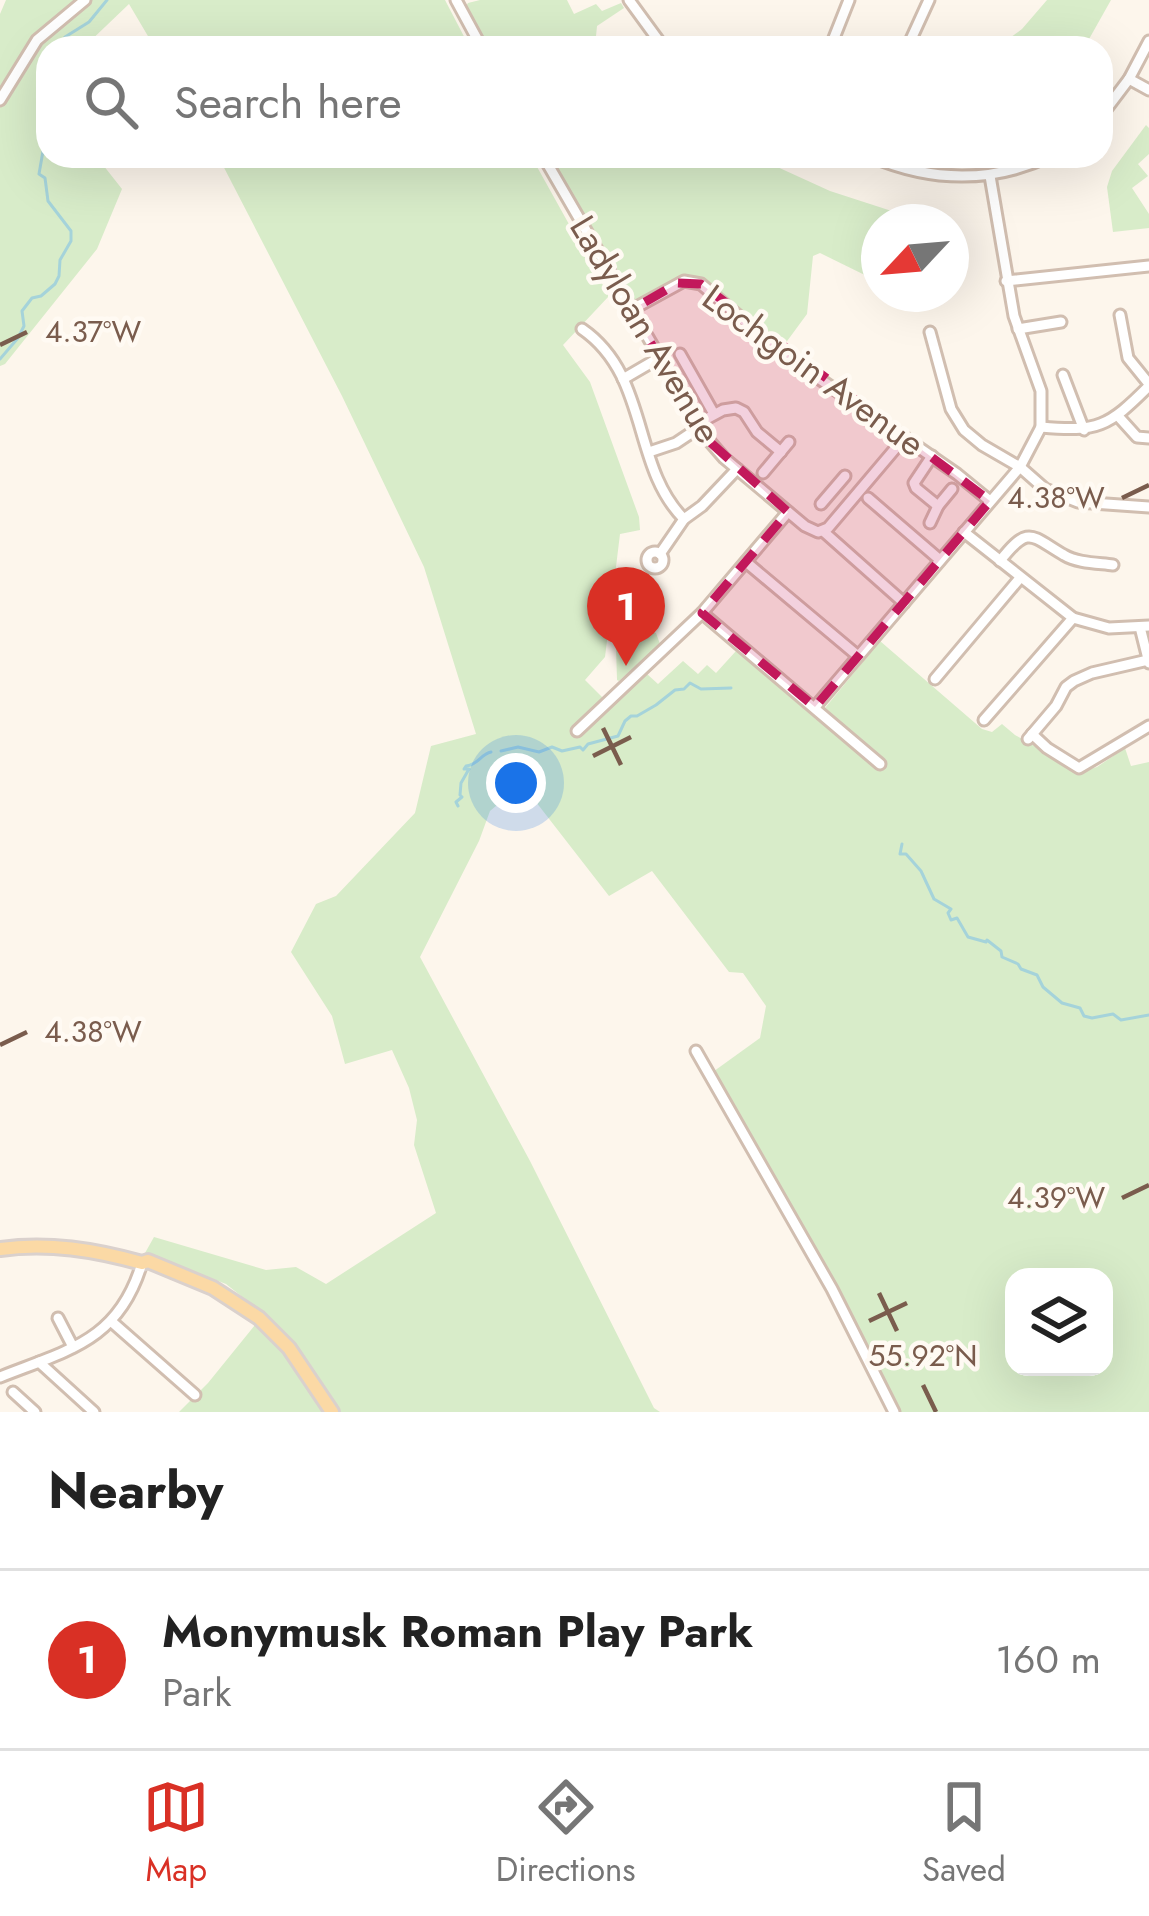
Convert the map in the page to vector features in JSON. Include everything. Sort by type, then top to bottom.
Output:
[{"type":"main road","points":[[0,1250],[56,1246],[147,1267],[148,1261],[213,1288],[259,1318],[289,1348],[332,1412]]},
{"type":"street","points":[[42,36],[85,0]]},
{"type":"street","points":[[457,0],[476,36]]},
{"type":"street","points":[[629,0],[655,36]]},
{"type":"street","points":[[835,36],[849,0]]},
{"type":"street","points":[[912,36],[929,0]]},
{"type":"street","points":[[1113,100],[1149,41]]},
{"type":"street","points":[[0,100],[36,42]]},
{"type":"street","points":[[1129,79],[1149,90]]},
{"type":"street","name":"Ladyloan Avenue","points":[[550,168],[659,358],[694,429],[788,512],[810,530],[822,531],[904,603]]},
{"type":"street","points":[[907,168],[963,178],[1022,168]]},
{"type":"street","points":[[815,707],[1020,467],[1041,427],[1041,391],[1006,280],[990,176]]},
{"type":"street","points":[[1006,280],[1149,266]]},
{"type":"street","name":"Lochgoin Avenue","points":[[631,310],[683,281],[701,284],[782,353],[990,501]]},
{"type":"street","points":[[1041,427],[1084,430],[1100,426],[1118,416],[1149,385],[1130,362],[1120,316]]},
{"type":"street","points":[[1018,329],[1060,322]]},
{"type":"street","points":[[582,329],[606,352],[623,379],[656,476],[667,500],[684,519]]},
{"type":"street","points":[[930,332],[951,409],[964,430],[982,445],[1020,467],[1045,489],[1078,502],[1149,507]]},
{"type":"street","points":[[1108,346],[1125,343]]},
{"type":"street","points":[[680,354],[681,369],[714,414]]},
{"type":"street","points":[[623,379],[659,358]]},
{"type":"street","points":[[1063,375],[1066,399],[1084,430]]},
{"type":"street","points":[[649,452],[676,442],[727,408],[744,412],[757,432],[784,447],[763,473]]},
{"type":"street","points":[[1118,416],[1137,437],[1149,438]]},
{"type":"street","points":[[822,531],[904,437]]},
{"type":"street","points":[[676,442],[682,454]]},
{"type":"street","points":[[932,456],[914,485],[938,506]]},
{"type":"street","points":[[660,554],[684,519],[737,469]]},
{"type":"street","points":[[821,504],[845,476]]},
{"type":"street","points":[[930,523],[952,489]]},
{"type":"street","points":[[831,493],[847,506]]},
{"type":"street","points":[[868,498],[940,560]]},
{"type":"street","points":[[577,731],[701,613],[788,512]]},
{"type":"street","points":[[964,532],[1072,618],[1109,628],[1145,626],[1148,663],[1091,673],[1074,681],[1030,737],[1079,768],[1149,726]]},
{"type":"street","points":[[1000,560],[1013,544],[1038,537],[1068,558],[1113,565]]},
{"type":"street","points":[[746,562],[858,656]]},
{"type":"street","points":[[935,679],[1020,578]]},
{"type":"street","points":[[701,613],[880,764]]},
{"type":"street","points":[[984,720],[1072,618]]},
{"type":"street","points":[[696,1051],[832,1289],[893,1412]]},
{"type":"street","points":[[1,1375],[86,1341],[112,1322],[147,1267]]},
{"type":"street","points":[[58,1318],[73,1347]]},
{"type":"street","points":[[112,1322],[195,1395]]},
{"type":"street","points":[[39,1362],[94,1412]]},
{"type":"street","points":[[13,1392],[35,1412]]},
{"type":"highlighted area","points":[[678,283],[701,284],[990,501],[815,707],[702,613],[788,512],[710,442],[631,310]]},
{"type":"green space","points":[[6,0],[445,0],[464,36],[148,36],[129,4],[96,36],[36,36],[36,168],[105,168],[122,189],[97,249],[0,366],[0,14]]},
{"type":"green space","points":[[567,0],[574,14],[596,4],[602,11],[621,3],[624,8],[597,26],[596,36],[479,36],[465,8],[468,3]]},
{"type":"green space","points":[[1047,0],[1111,0],[1091,36],[1012,36]]},
{"type":"green space","points":[[1146,125],[1149,154],[1138,164],[1148,176],[1132,188],[1149,214],[1149,228],[1113,232],[1107,187],[1112,171]]},
{"type":"green space","points":[[224,168],[538,168],[609,296],[563,345],[590,382],[639,517],[640,530],[620,534],[605,657],[585,680],[611,706],[647,674],[658,684],[683,661],[698,674],[707,665],[716,673],[736,651],[816,719],[880,641],[982,729],[992,732],[1002,724],[1080,772],[1125,748],[1131,766],[1149,762],[1149,1412],[890,1412],[832,1289],[710,1074],[760,1038],[766,1006],[743,973],[729,972],[652,871],[609,896],[522,784],[490,811],[420,957],[660,1412],[179,1412],[264,1314],[226,1284],[145,1253],[154,1237],[266,1270],[296,1267],[326,1284],[436,1213],[414,1145],[417,1120],[409,1088],[392,1050],[345,1064],[332,1016],[291,952],[316,904],[336,896],[415,813],[431,746],[476,734],[424,567]]},
{"type":"green space","points":[[554,168],[779,168],[870,204],[861,204],[861,273],[820,253],[813,256],[807,314],[782,348],[702,280],[684,277],[639,302],[631,301]]},
{"type":"green space","points":[[651,632],[660,644],[617,680],[616,647]]},
{"type":"waterway","points":[[67,36],[89,22],[107,0]]},
{"type":"waterway","points":[[0,359],[24,326],[22,311],[32,298],[55,284],[60,260],[71,241],[71,231],[48,201],[40,168]]},
{"type":"waterway","points":[[501,751],[518,747],[539,752],[552,747],[583,750],[588,744],[618,736],[631,716],[690,683],[701,689],[731,688]]},
{"type":"waterway","points":[[458,806],[461,783],[469,769],[464,769],[491,752]]},
{"type":"waterway","points":[[902,844],[900,854],[906,854],[921,871],[934,899],[951,909],[951,920],[957,918],[968,937],[987,940],[1002,957],[1037,975],[1062,1003],[1092,1018],[1149,1015]]},
{"type":"place","name":"Monymusk Roman Play Park","points":[[626,666]]}]
